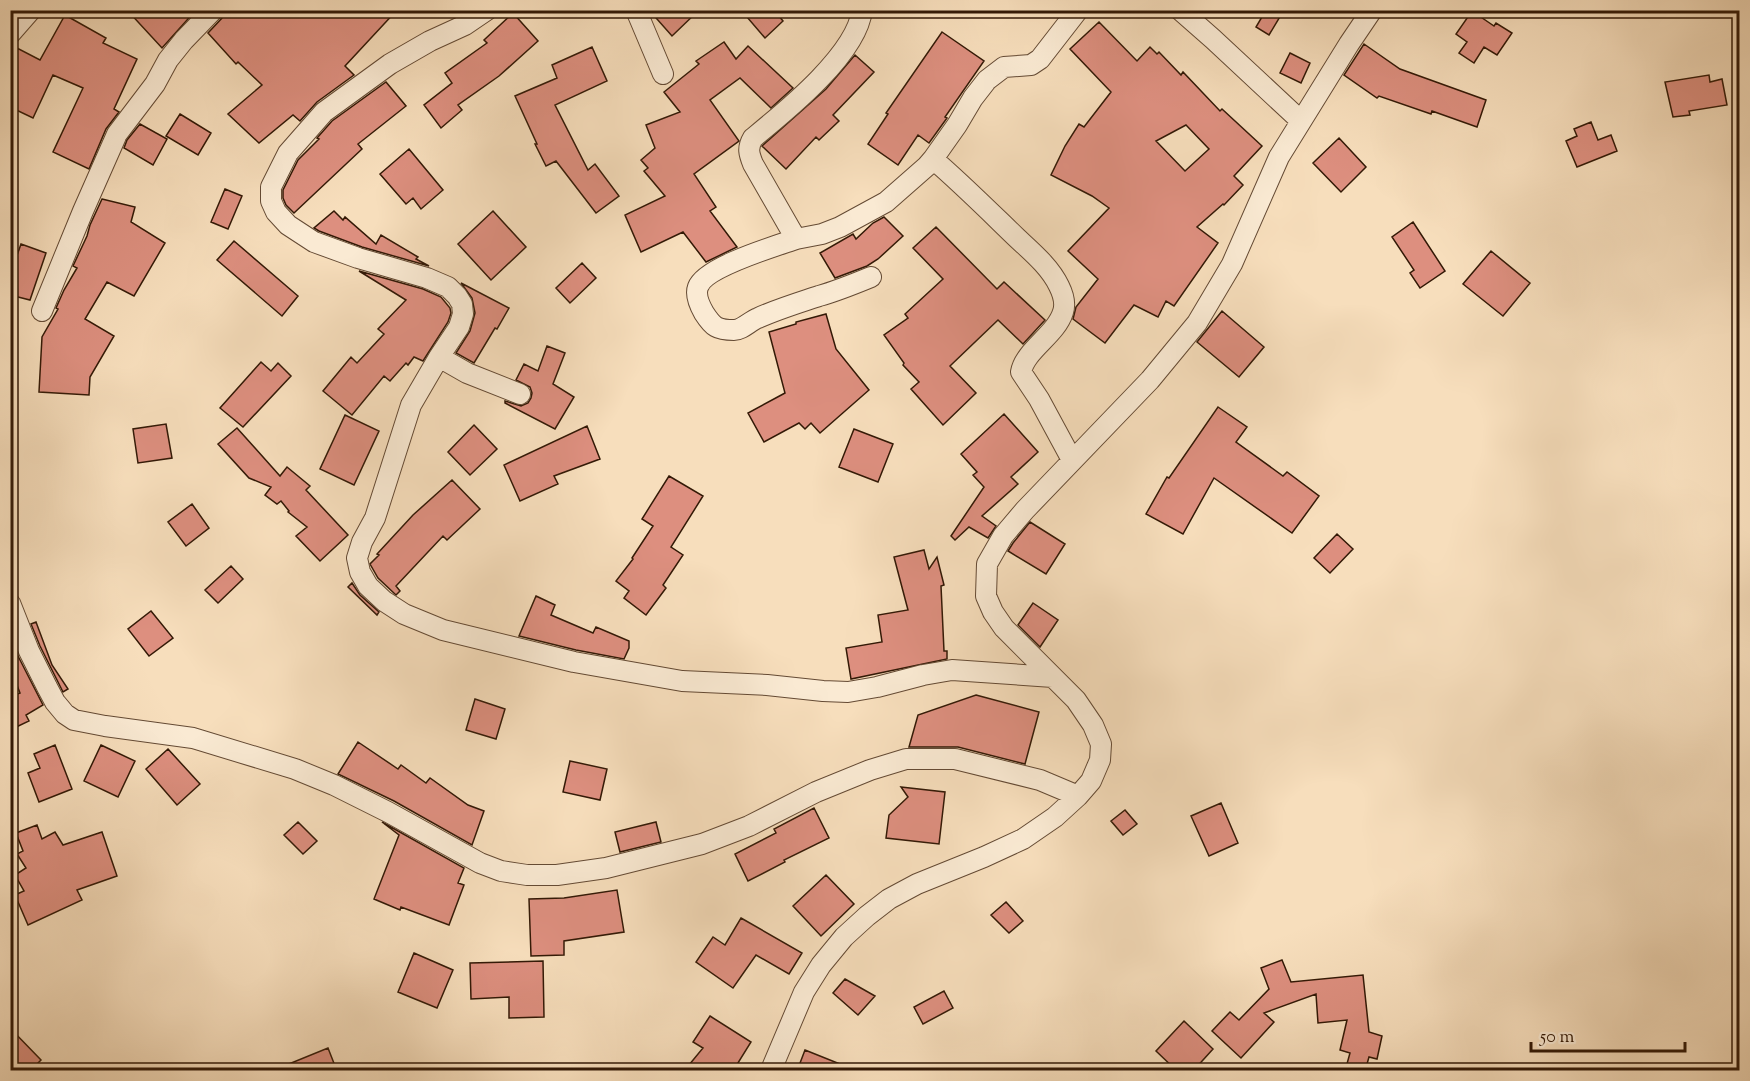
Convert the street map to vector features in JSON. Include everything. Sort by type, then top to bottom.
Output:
[{"type":"street","points":[[10,34],[32,10]]},
{"type":"street","points":[[42,311],[117,134],[155,84],[168,60],[213,10]]},
{"type":"street","points":[[487,10],[465,25],[430,41],[390,64],[324,112],[288,153],[271,187],[271,201],[276,212],[288,225],[314,243],[428,278],[448,287],[462,304],[463,314],[459,327],[411,405],[375,518],[362,542],[357,558],[360,572],[368,586],[384,601],[404,614],[443,630],[574,662],[682,681],[848,692],[952,670],[1053,677]]},
{"type":"street","points":[[636,10],[663,74]]},
{"type":"street","points":[[796,239],[753,164],[748,152],[749,144],[753,138],[793,105],[839,56],[853,37],[861,20],[862,10]]},
{"type":"street","points":[[871,277],[818,297],[789,305],[755,319],[738,330],[721,329],[711,325],[700,307],[698,295],[698,286],[705,277],[744,257],[796,239],[822,234],[886,202],[933,159],[987,80],[1004,67],[1030,65],[1040,58],[1078,10]]},
{"type":"street","points":[[1180,10],[1301,121]]},
{"type":"street","points":[[771,1071],[804,992],[821,965],[844,937],[867,916],[889,898],[917,884],[1023,839],[1055,817],[1091,781],[1100,760],[1101,744],[1093,725],[1076,700],[1004,628],[993,612],[986,596],[987,564],[1003,536],[1072,460],[1150,380],[1197,322],[1232,264],[1279,157],[1372,10]]},
{"type":"street","points":[[933,159],[974,195],[1047,267],[1058,284],[1064,304],[1060,320],[1027,360],[1021,372],[1039,399],[1072,460]]},
{"type":"street","points":[[439,357],[467,373],[520,394]]},
{"type":"street","points":[[10,603],[29,651],[55,702],[74,720],[193,738],[296,768],[388,812],[480,863],[501,871],[527,875],[557,875],[606,868],[702,843],[749,826],[816,792],[870,770],[906,759],[955,759],[1040,780],[1078,796]]},
{"type":"building","points":[[127,10],[196,10],[162,48]]},
{"type":"building","points":[[225,10],[397,10],[345,66],[354,75],[317,102],[300,121],[293,115],[259,143],[228,114],[262,85],[238,62],[236,64],[208,33],[222,18]]},
{"type":"building","points":[[649,10],[699,10],[672,36]]},
{"type":"building","points":[[741,10],[774,10],[783,21],[765,38]]},
{"type":"building","points":[[1266,10],[1284,10],[1269,35],[1256,27]]},
{"type":"building","points":[[1472,11],[1494,26],[1496,23],[1512,33],[1497,55],[1484,47],[1474,63],[1459,53],[1467,42],[1456,34]]},
{"type":"building","points":[[513,13],[538,41],[499,76],[458,105],[462,110],[441,128],[424,105],[452,83],[445,73],[487,43],[484,40]]},
{"type":"building","points":[[65,15],[106,38],[103,43],[137,59],[114,109],[119,112],[106,129],[89,169],[53,152],[83,88],[53,75],[33,118],[10,107],[10,61],[17,48],[40,60]]},
{"type":"building","points":[[1099,22],[1137,61],[1150,47],[1157,54],[1159,52],[1181,75],[1183,72],[1220,111],[1222,109],[1262,146],[1234,176],[1243,185],[1224,205],[1197,227],[1218,243],[1174,306],[1166,301],[1158,317],[1134,305],[1105,343],[1073,319],[1076,307],[1098,279],[1068,251],[1109,208],[1092,196],[1051,175],[1079,124],[1084,127],[1111,92],[1070,49]],"holes":[[[1186,125],[1209,149],[1185,171],[1156,141]]]},
{"type":"building","points":[[942,32],[984,61],[929,143],[918,135],[898,165],[868,144],[888,114],[886,113]]},
{"type":"building","points":[[724,42],[736,59],[748,46],[793,88],[771,108],[740,78],[710,100],[739,141],[694,174],[716,207],[710,211],[737,247],[706,262],[683,232],[641,252],[625,215],[665,196],[644,171],[648,168],[641,160],[655,148],[646,125],[680,112],[664,92],[699,64],[696,61]]},
{"type":"building","points":[[1364,44],[1400,69],[1486,100],[1477,127],[1432,111],[1431,114],[1379,96],[1377,98],[1344,75]]},
{"type":"building","points":[[592,47],[607,81],[555,105],[588,170],[595,164],[619,196],[596,213],[556,161],[546,166],[515,96],[557,78],[552,65]]},
{"type":"building","points":[[1290,53],[1310,63],[1301,83],[1280,73]]},
{"type":"building","points":[[855,55],[874,72],[833,115],[839,121],[819,140],[816,137],[786,169],[762,146],[826,89]]},
{"type":"building","points":[[1709,75],[1710,82],[1722,79],[1727,105],[1689,111],[1690,115],[1673,117],[1665,82]]},
{"type":"building","points":[[386,82],[406,106],[358,144],[362,149],[294,213],[286,205],[283,190],[298,160],[319,139],[317,138],[332,121]]},
{"type":"building","points":[[180,114],[211,133],[198,155],[166,136]]},
{"type":"building","points":[[1591,122],[1598,140],[1611,135],[1617,151],[1577,167],[1566,141],[1577,136],[1574,129]]},
{"type":"building","points":[[140,124],[167,139],[153,165],[124,148],[127,140]]},
{"type":"building","points":[[1339,138],[1366,167],[1341,192],[1313,163]]},
{"type":"building","points":[[409,149],[443,190],[421,209],[413,198],[406,204],[380,174]]},
{"type":"building","points":[[225,189],[242,196],[228,229],[211,222]]},
{"type":"building","points":[[102,199],[135,207],[131,222],[165,243],[134,296],[107,282],[85,319],[114,336],[90,377],[89,395],[39,392],[42,337],[77,268],[73,266]]},
{"type":"building","points":[[334,211],[343,220],[345,217],[376,244],[381,235],[429,266],[362,247],[314,228]]},
{"type":"building","points":[[493,211],[526,247],[491,280],[458,244]]},
{"type":"building","points":[[884,217],[903,236],[867,266],[835,278],[820,253],[853,234],[856,239],[873,223]]},
{"type":"building","points":[[1413,222],[1445,271],[1420,288],[1410,273],[1414,270],[1392,237]]},
{"type":"building","points":[[936,227],[997,289],[1004,282],[1045,320],[1023,344],[998,320],[950,366],[976,393],[943,425],[911,389],[919,382],[903,365],[904,363],[884,335],[908,318],[905,314],[943,279],[913,248]]},
{"type":"building","points":[[234,241],[298,296],[282,316],[217,260]]},
{"type":"building","points":[[21,244],[46,253],[30,300],[10,295],[10,263],[14,264]]},
{"type":"building","points":[[1491,251],[1530,283],[1503,316],[1463,284]]},
{"type":"building","points":[[582,263],[596,278],[570,303],[556,288]]},
{"type":"building","points":[[359,271],[423,289],[441,297],[450,308],[451,313],[448,322],[423,361],[414,357],[390,381],[384,376],[352,415],[323,391],[351,357],[357,363],[384,334],[378,329],[406,300]]},
{"type":"building","points":[[461,283],[509,308],[474,363],[456,353],[470,331],[475,313],[472,298]]},
{"type":"building","points":[[1222,311],[1264,347],[1239,377],[1197,342]]},
{"type":"building","points":[[826,314],[836,349],[869,390],[820,433],[811,423],[805,429],[799,423],[764,442],[748,413],[785,393],[769,332]]},
{"type":"building","points":[[547,346],[565,353],[553,384],[574,397],[555,429],[505,403],[505,401],[521,406],[528,403],[532,393],[530,387],[516,380],[524,364],[538,371]]},
{"type":"building","points":[[261,362],[271,371],[278,363],[291,376],[243,427],[220,408]]},
{"type":"building","points":[[1218,407],[1247,427],[1236,442],[1283,476],[1287,472],[1319,496],[1292,533],[1214,478],[1183,534],[1146,514],[1167,477],[1169,478]]},
{"type":"building","points":[[1004,414],[1038,452],[1011,477],[1018,484],[982,516],[996,526],[988,538],[969,527],[955,540],[951,536],[984,487],[973,475],[977,472],[961,454]]},
{"type":"building","points":[[345,415],[379,431],[354,485],[320,469]]},
{"type":"building","points":[[166,424],[172,458],[138,463],[133,429]]},
{"type":"building","points":[[474,425],[497,449],[470,475],[448,452]]},
{"type":"building","points":[[587,426],[600,459],[554,476],[558,484],[520,501],[504,465]]},
{"type":"building","points":[[237,428],[280,476],[287,467],[310,486],[306,490],[348,535],[320,561],[296,536],[307,527],[288,512],[281,501],[277,504],[265,495],[271,487],[249,478],[218,444]]},
{"type":"building","points":[[854,429],[893,444],[878,482],[839,467]]},
{"type":"building","points":[[669,476],[703,496],[671,547],[683,555],[663,585],[666,588],[646,615],[624,598],[629,591],[616,581],[633,559],[653,526],[642,519]]},
{"type":"building","points":[[452,480],[480,509],[447,540],[443,536],[396,586],[400,591],[396,595],[378,578],[370,564],[413,515]]},
{"type":"building","points":[[192,504],[209,528],[186,546],[168,522]]},
{"type":"building","points":[[1030,522],[1065,544],[1046,574],[1008,551]]},
{"type":"building","points":[[1337,534],[1353,549],[1330,573],[1314,558]]},
{"type":"building","points":[[924,550],[929,569],[937,557],[944,585],[941,586],[944,651],[947,651],[947,659],[851,679],[846,648],[882,642],[878,615],[908,610],[894,557]]},
{"type":"building","points":[[231,566],[243,579],[218,603],[205,590]]},
{"type":"building","points":[[352,583],[360,595],[379,612],[377,615],[348,587]]},
{"type":"building","points":[[536,596],[555,605],[551,615],[593,633],[596,627],[629,641],[629,648],[624,659],[519,636]]},
{"type":"building","points":[[1033,603],[1058,620],[1040,647],[1018,625]]},
{"type":"building","points":[[151,611],[173,638],[149,656],[128,629]]},
{"type":"building","points":[[36,622],[52,665],[68,689],[63,692],[31,624]]},
{"type":"building","points":[[10,637],[43,705],[26,715],[29,721],[10,730],[10,681],[17,694],[20,693],[10,667]]},
{"type":"building","points":[[976,695],[1039,712],[1025,764],[958,747],[909,747],[918,715]]},
{"type":"building","points":[[475,699],[505,709],[496,739],[466,730]]},
{"type":"building","points":[[358,742],[398,769],[401,765],[426,783],[430,778],[468,805],[484,811],[472,845],[394,801],[338,774]]},
{"type":"building","points":[[55,745],[72,789],[39,802],[28,773],[40,768],[34,754]]},
{"type":"building","points":[[101,745],[135,761],[118,797],[84,781]]},
{"type":"building","points":[[168,749],[200,784],[177,805],[146,769]]},
{"type":"building","points":[[570,761],[607,769],[600,800],[563,792]]},
{"type":"building","points":[[901,787],[945,792],[939,844],[886,838],[889,815],[908,797]]},
{"type":"building","points":[[1221,803],[1238,843],[1209,856],[1191,816]]},
{"type":"building","points":[[814,808],[829,838],[748,881],[735,854],[776,833],[774,829]]},
{"type":"building","points":[[1125,810],[1137,824],[1123,835],[1111,821]]},
{"type":"building","points":[[298,822],[317,841],[303,854],[284,835]]},
{"type":"building","points":[[382,822],[464,868],[458,883],[464,885],[449,925],[401,907],[400,910],[374,899],[399,835]]},
{"type":"building","points":[[656,822],[661,842],[620,852],[615,832]]},
{"type":"building","points":[[37,825],[42,839],[55,832],[63,845],[102,832],[117,876],[77,890],[82,900],[28,925],[15,895],[24,891],[15,875],[26,868],[17,854],[23,851],[16,833]]},
{"type":"building","points":[[826,875],[854,904],[821,936],[793,906]]},
{"type":"building","points":[[617,890],[624,932],[564,941],[564,955],[531,956],[529,899],[564,898]]},
{"type":"building","points":[[1006,902],[1023,921],[1009,933],[991,915]]},
{"type":"building","points":[[741,918],[802,953],[789,974],[756,955],[733,988],[696,962],[713,937],[725,945]]},
{"type":"building","points":[[414,953],[453,970],[437,1008],[398,992]]},
{"type":"building","points":[[1282,960],[1291,982],[1363,975],[1369,1032],[1382,1036],[1377,1059],[1369,1057],[1365,1071],[1345,1071],[1350,1053],[1340,1050],[1347,1020],[1318,1023],[1316,994],[1264,1013],[1274,1022],[1241,1058],[1212,1031],[1230,1012],[1239,1020],[1269,989],[1261,968]]},
{"type":"building","points":[[543,961],[544,1017],[509,1018],[509,997],[471,999],[470,963]]},
{"type":"building","points":[[845,979],[875,996],[858,1015],[833,993]]},
{"type":"building","points":[[944,991],[953,1008],[923,1024],[914,1007]]},
{"type":"building","points":[[710,1016],[751,1042],[733,1071],[684,1071],[703,1048],[693,1042]]},
{"type":"building","points":[[1184,1021],[1213,1049],[1193,1071],[1177,1071],[1156,1051]]},
{"type":"building","points":[[10,1028],[41,1060],[30,1071],[10,1071]]},
{"type":"building","points":[[328,1048],[337,1071],[274,1071],[274,1070]]},
{"type":"building","points":[[805,1050],[855,1070],[855,1071],[797,1071]]}]
